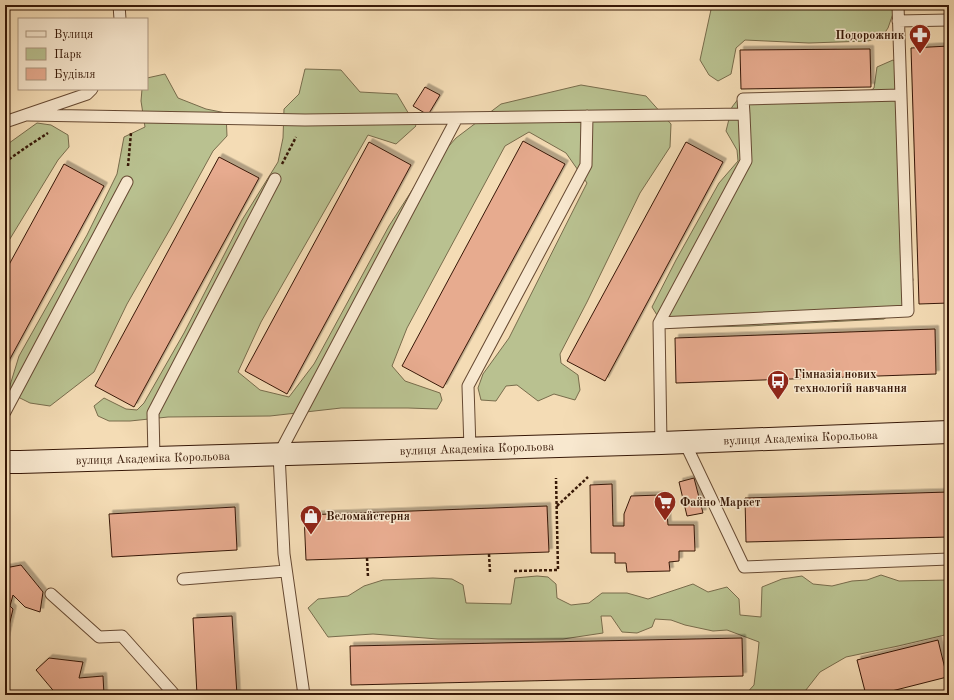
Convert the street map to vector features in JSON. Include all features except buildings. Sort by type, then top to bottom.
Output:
[{"type":"street","name":"вулиця Академіка Корольова","points":[[5,462],[661,443],[949,432]]},
{"type":"lane","points":[[119,5],[120,18]]},
{"type":"lane","points":[[659,323],[908,311],[898,5]]},
{"type":"lane","points":[[898,21],[949,20]]},
{"type":"lane","points":[[5,122],[87,94],[91,90]]},
{"type":"lane","points":[[661,443],[659,323],[746,160],[743,99],[901,95]]},
{"type":"lane","points":[[28,115],[305,120],[744,114]]},
{"type":"lane","points":[[470,449],[468,386],[586,164],[587,116]]},
{"type":"lane","points":[[304,695],[284,554],[280,454],[457,118]]},
{"type":"lane","points":[[154,458],[153,413],[275,179]]},
{"type":"lane","points":[[5,412],[127,182]]},
{"type":"lane","points":[[685,442],[744,567],[949,559]]},
{"type":"lane","points":[[183,579],[286,571]]},
{"type":"lane","points":[[51,594],[99,637],[122,636],[174,693]]},
{"type":"path","points":[[5,162],[76,116]]},
{"type":"path","points":[[127,182],[132,117]]},
{"type":"path","points":[[275,179],[305,120]]},
{"type":"path","points":[[557,506],[588,477]]},
{"type":"path","points":[[514,571],[558,570],[556,478]]},
{"type":"path","points":[[489,554],[490,572]]},
{"type":"path","points":[[367,558],[368,577]]},
{"type":"green space","points":[[712,5],[896,5],[888,28],[882,37],[868,41],[809,43],[745,40],[736,48],[731,74],[718,81],[709,75],[700,60]]},
{"type":"green space","points":[[893,60],[905,70],[906,86],[906,141],[900,214],[913,280],[904,304],[884,319],[749,326],[665,328],[652,307],[676,260],[719,183],[738,161],[737,150],[726,131],[732,107],[742,94],[807,92],[868,93],[874,88],[877,67]]},
{"type":"green space","points":[[305,69],[341,70],[360,92],[397,94],[416,126],[396,144],[368,135],[261,322],[238,372],[260,390],[289,397],[314,364],[389,226],[418,181],[456,138],[501,104],[581,85],[646,96],[671,124],[670,147],[640,193],[560,354],[561,363],[578,375],[580,390],[575,400],[554,394],[538,401],[517,385],[506,386],[496,401],[481,400],[478,388],[483,374],[509,338],[587,183],[566,153],[529,132],[505,146],[407,328],[392,366],[405,381],[440,393],[442,400],[437,409],[341,408],[270,416],[168,417],[130,421],[109,421],[98,416],[94,406],[104,398],[126,409],[137,410],[144,403],[184,333],[242,220],[278,162],[283,138],[284,109],[299,94]]},
{"type":"green space","points":[[165,74],[178,98],[206,109],[226,113],[227,136],[213,151],[127,304],[94,372],[50,406],[30,403],[8,392],[19,356],[87,235],[117,174],[124,137],[145,127],[141,101],[142,90],[148,90],[148,78]]},
{"type":"green space","points":[[37,123],[51,125],[68,135],[69,147],[58,160],[5,247],[5,146]]},
{"type":"green space","points":[[881,575],[899,581],[949,580],[949,634],[846,657],[820,672],[802,695],[745,695],[754,685],[759,642],[727,630],[713,631],[685,625],[671,620],[655,619],[652,627],[637,633],[622,632],[611,616],[601,616],[603,633],[563,639],[438,639],[373,634],[328,637],[308,608],[318,599],[348,596],[364,586],[383,580],[433,578],[452,579],[463,585],[466,603],[511,604],[515,578],[537,576],[548,577],[556,584],[557,598],[571,605],[589,603],[602,593],[627,593],[648,599],[693,584],[708,592],[727,587],[739,599],[740,615],[761,617],[762,587],[782,579],[802,576],[813,584],[832,586],[852,581],[867,580]]},
{"type":"place","name":"Подорожник","points":[[920,54]]},
{"type":"place","name":"Гімназія нових технологій навчання","points":[[778,400]]},
{"type":"place","name":"Файно Маркет","points":[[665,522]]},
{"type":"place","name":"Веломайстерня","points":[[311,536]]}]
